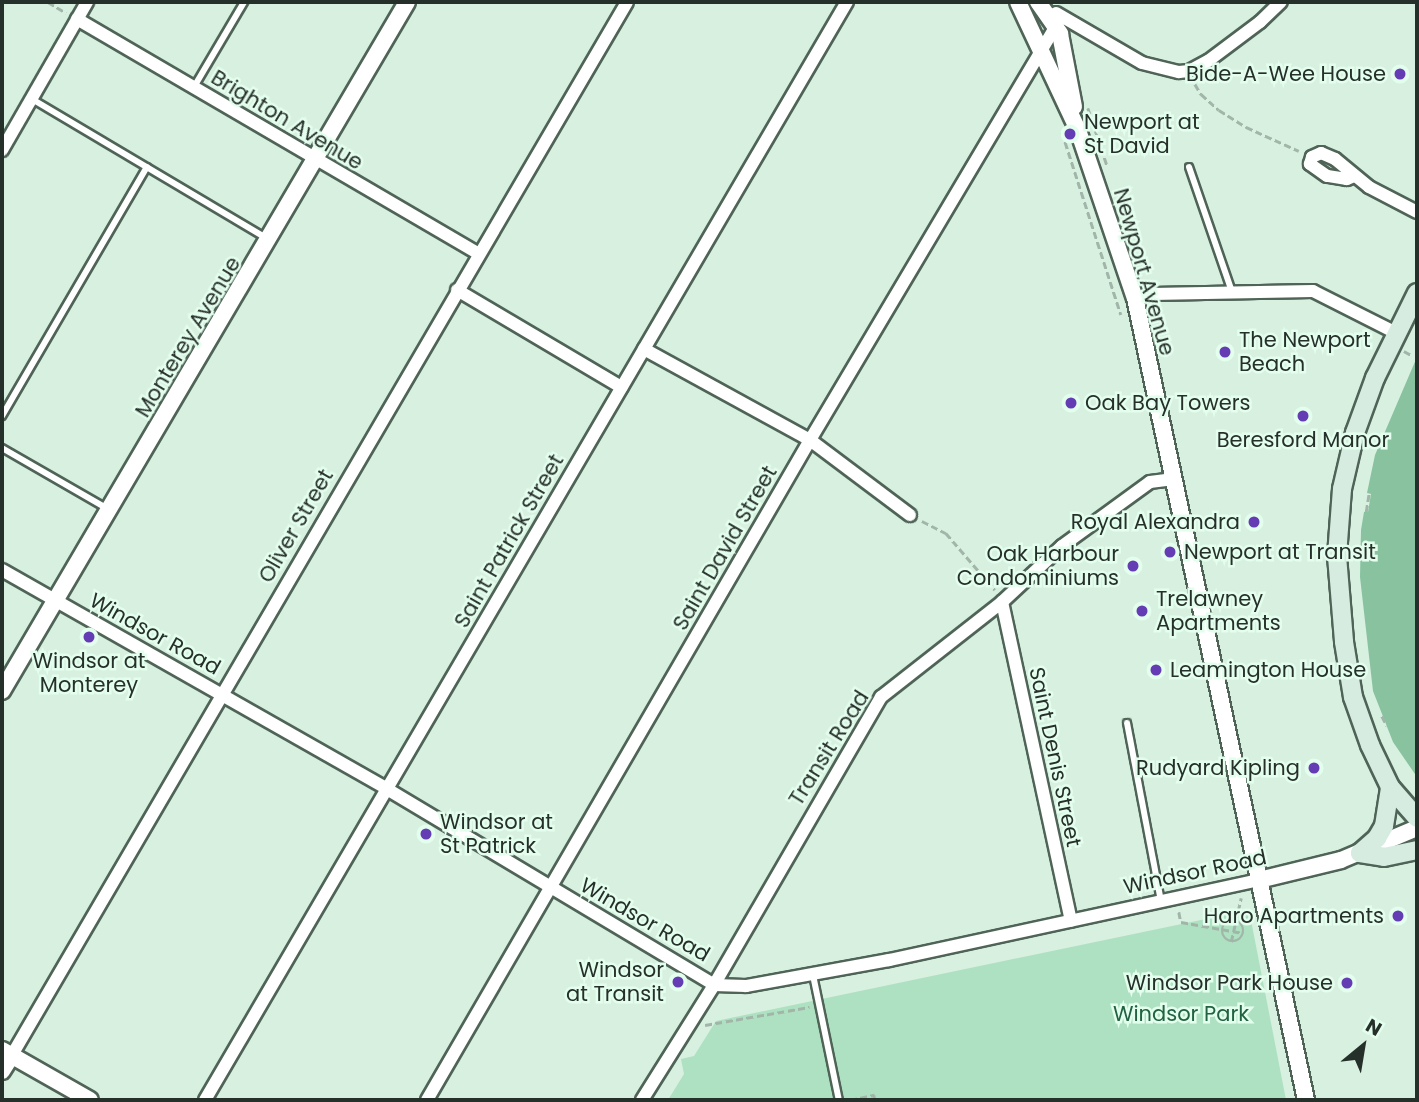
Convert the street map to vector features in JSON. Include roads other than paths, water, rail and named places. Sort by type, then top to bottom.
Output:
[{"type":"main road","points":[[1417,293],[1399,342],[1365,404],[1347,463],[1337,556],[1344,642],[1353,697],[1370,746],[1390,787],[1417,818]]},
{"type":"main road","points":[[1360,853],[1377,838],[1384,826],[1390,787]]},
{"type":"main road","points":[[1360,853],[1384,858],[1417,850]]},
{"type":"street","points":[[2,150],[87,2]]},
{"type":"street","name":"Monterey Avenue","points":[[2,691],[407,2]]},
{"type":"street","name":"Oliver Street","points":[[2,1071],[7,1053],[222,696],[478,253],[627,2]]},
{"type":"street","name":"Saint Patrick Street","points":[[205,1100],[847,2]]},
{"type":"street","name":"Newport Avenue","points":[[1018,2],[1078,130],[1135,298],[1306,1100]]},
{"type":"street","points":[[1040,2],[1058,22],[1164,71],[1189,71],[1208,61],[1260,22],[1281,2]]},
{"type":"street","name":"Brighton Avenue","points":[[77,19],[478,253]]},
{"type":"street","points":[[1058,22],[1078,130]]},
{"type":"street","name":"Saint David Street","points":[[427,1100],[810,440],[1058,22]]},
{"type":"street","points":[[1354,176],[1417,212]]},
{"type":"street","points":[[457,290],[621,387]]},
{"type":"street","points":[[1135,298],[1152,294],[1313,291],[1399,342]]},
{"type":"street","points":[[644,349],[810,440],[910,515]]},
{"type":"street","name":"Transit Road","points":[[642,1100],[714,985],[881,697],[1002,602],[1062,546],[1150,482],[1174,479]]},
{"type":"street","name":"Windsor Road","points":[[2,570],[55,603],[387,789],[714,985],[746,986],[813,975],[1259,880],[1321,866],[1360,853],[1417,828]]},
{"type":"street","name":"Saint Denis Street","points":[[1002,602],[1071,921]]},
{"type":"street","points":[[7,1053],[90,1100]]},
{"type":"lane","points":[[194,87],[244,2]]},
{"type":"lane","points":[[32,99],[269,240]]},
{"type":"lane","points":[[2,416],[147,167]]},
{"type":"lane","points":[[1189,167],[1233,292]]},
{"type":"lane","points":[[2,448],[110,510]]},
{"type":"lane","points":[[1127,723],[1161,901]]},
{"type":"lane","points":[[813,975],[839,1100]]},
{"type":"place","name":"Bide-A-Wee House","points":[[1400,74]]},
{"type":"place","name":"Newport at St David","points":[[1070,134]]},
{"type":"place","name":"The Newport Beach","points":[[1225,352]]},
{"type":"place","name":"Oak Bay Towers","points":[[1071,403]]},
{"type":"place","name":"Beresford Manor","points":[[1303,416]]},
{"type":"place","name":"Royal Alexandra","points":[[1254,522]]},
{"type":"place","name":"Newport at Transit","points":[[1170,552]]},
{"type":"place","name":"Oak Harbour Condominiums","points":[[1133,566]]},
{"type":"place","name":"Trelawney Apartments","points":[[1142,611]]},
{"type":"place","name":"Windsor at Monterey","points":[[89,637]]},
{"type":"place","name":"Leamington House","points":[[1156,670]]},
{"type":"place","name":"Rudyard Kipling","points":[[1314,768]]},
{"type":"place","name":"Windsor at St Patrick","points":[[426,834]]},
{"type":"place","name":"Haro Apartments","points":[[1398,916]]},
{"type":"place","name":"Windsor at Transit","points":[[678,982]]},
{"type":"place","name":"Windsor Park House","points":[[1347,983]]},
{"type":"park label","name":"Windsor Park","points":[[1181,1014]]}]
